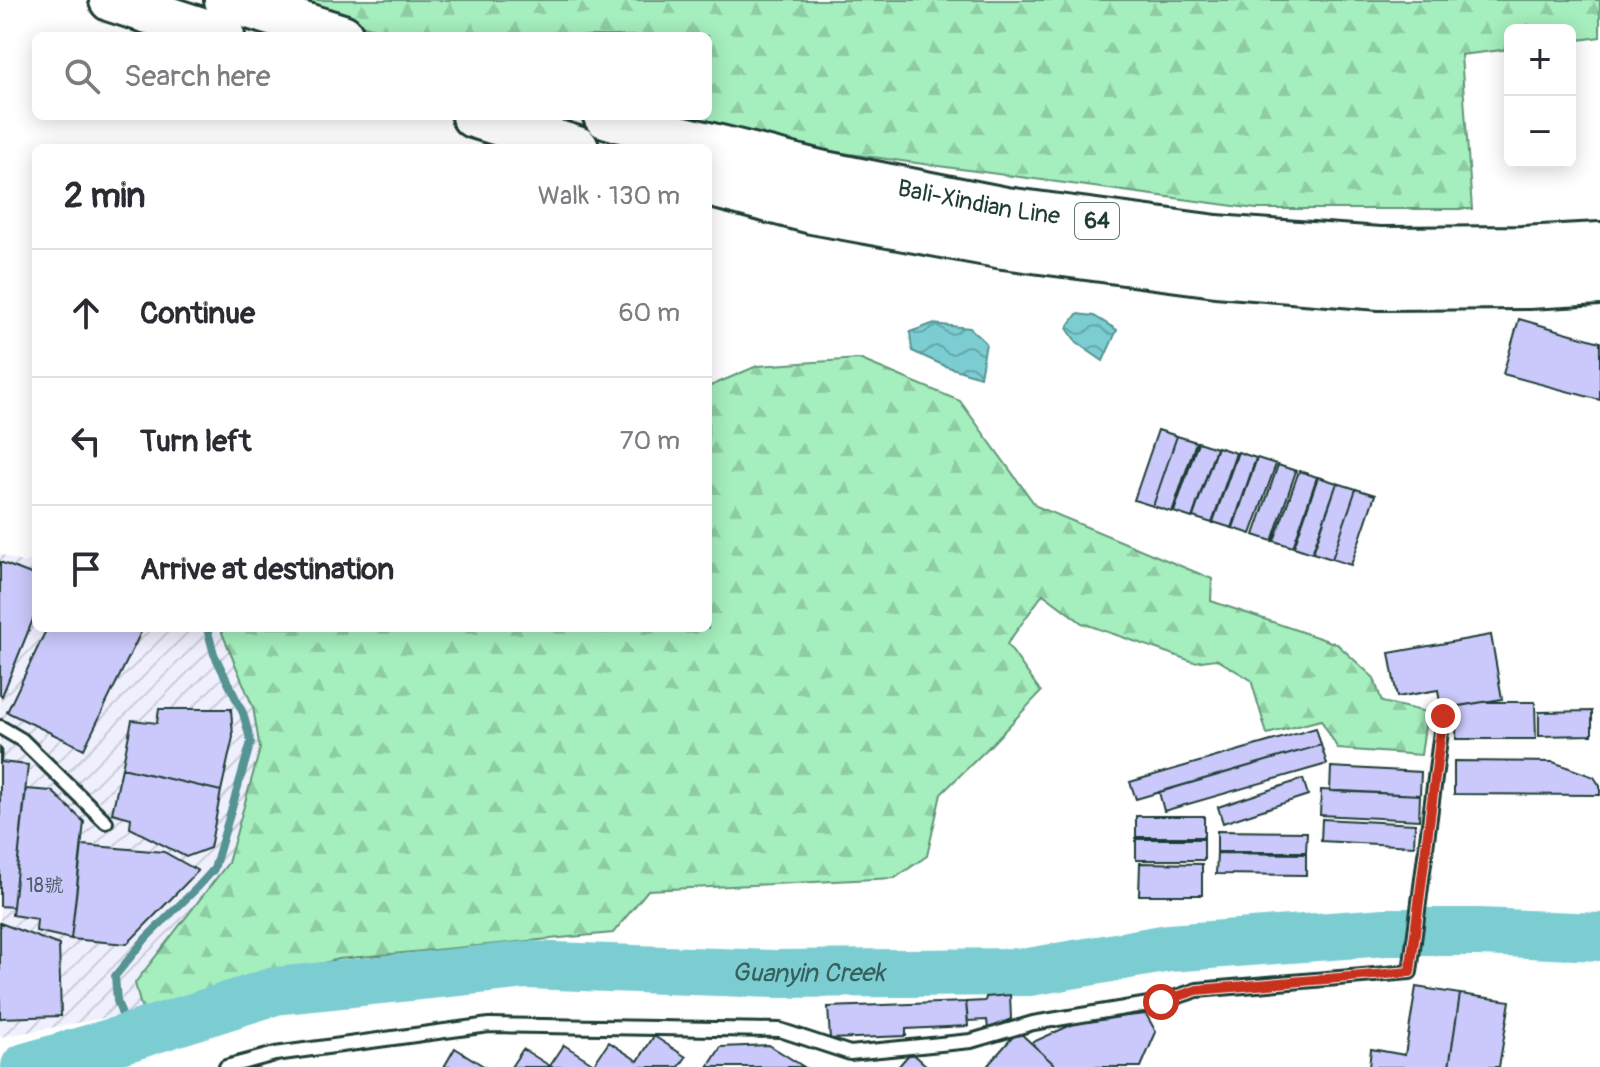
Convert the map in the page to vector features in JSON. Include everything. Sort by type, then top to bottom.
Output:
[{"type":"highway","points":[[111,0],[211,32]]},
{"type":"highway","points":[[226,0],[329,32]]},
{"type":"highway","points":[[486,120],[564,144]]},
{"type":"highway","name":"Bali-Xindian Line","points":[[619,120],[708,144]]},
{"type":"highway","name":"Bali-Xindian Line","points":[[712,145],[820,172],[991,206],[1216,237],[1380,249],[1600,244]]},
{"type":"highway","name":"Bali-Xindian Line","points":[[712,186],[812,212],[1003,247],[1216,275],[1380,288],[1600,283]]},
{"type":"lane","points":[[226,1067],[275,1054],[489,1025],[780,1030],[850,1053],[971,1041],[1033,1023],[1161,1002],[1197,990],[1410,972],[1443,716]]},
{"type":"lane","points":[[0,727],[22,740],[106,822]]},
{"type":"shaded area","points":[[0,554],[24,563],[32,558],[32,632],[222,632],[253,707],[260,749],[228,863],[135,983],[142,1011],[0,1037]]},
{"type":"green space","points":[[284,0],[1600,0],[1600,37],[1576,40],[1576,24],[1504,24],[1504,50],[1461,55],[1472,209],[1256,209],[798,147],[682,120],[712,120],[712,32],[384,32]]},
{"type":"green space","points":[[859,359],[960,401],[1036,506],[1212,579],[1211,601],[1337,644],[1374,678],[1382,702],[1427,712],[1421,755],[1338,749],[1321,720],[1267,734],[1251,680],[1216,659],[1194,662],[1082,623],[1043,594],[1007,644],[1041,692],[941,794],[927,856],[895,878],[648,890],[613,933],[339,959],[142,1011],[135,983],[228,863],[260,749],[253,707],[222,632],[712,632],[712,385],[757,366]]},
{"type":"water","points":[[1077,314],[1094,316],[1117,330],[1103,361],[1077,343],[1067,328]]},
{"type":"water","points":[[932,324],[970,328],[986,343],[980,377],[912,351],[910,332]]},
{"type":"building","points":[[1519,319],[1600,342],[1600,400],[1503,374]]},
{"type":"building","points":[[1158,430],[1177,436],[1153,506],[1134,500]]},
{"type":"building","points":[[1177,436],[1196,442],[1172,512],[1153,506]]},
{"type":"building","points":[[1198,442],[1216,448],[1192,518],[1174,512]]},
{"type":"building","points":[[1217,447],[1236,453],[1212,523],[1193,517]]},
{"type":"building","points":[[1238,452],[1256,458],[1232,528],[1213,522]]},
{"type":"building","points":[[1257,458],[1276,464],[1251,534],[1233,528]]},
{"type":"building","points":[[1278,465],[1296,471],[1272,541],[1254,535]]},
{"type":"building","points":[[1299,471],[1317,477],[1293,547],[1274,541]]},
{"type":"building","points":[[1318,477],[1337,483],[1312,553],[1294,547]]},
{"type":"building","points":[[1337,483],[1356,489],[1332,559],[1313,553]]},
{"type":"building","points":[[1356,489],[1375,495],[1351,565],[1332,559]]},
{"type":"building","points":[[0,562],[32,574],[32,622],[0,695]]},
{"type":"building","points":[[45,632],[141,632],[84,749],[7,712]]},
{"type":"building","points":[[1491,635],[1502,699],[1441,709],[1438,690],[1397,697],[1389,653]]},
{"type":"building","points":[[1483,702],[1535,702],[1536,739],[1456,739],[1457,706]]},
{"type":"building","points":[[159,709],[231,709],[233,737],[221,791],[122,768],[132,720],[157,723]]},
{"type":"building","points":[[1592,711],[1592,735],[1539,736],[1539,712]]},
{"type":"building","points":[[1316,728],[1321,745],[1136,799],[1130,782]]},
{"type":"building","points":[[1321,745],[1327,764],[1164,811],[1159,792]]},
{"type":"building","points":[[0,748],[1,762],[28,765],[13,907],[0,906]]},
{"type":"building","points":[[1454,761],[1553,762],[1594,777],[1600,786],[1600,795],[1454,794]]},
{"type":"building","points":[[1331,767],[1421,772],[1420,795],[1330,791]]},
{"type":"building","points":[[122,768],[221,791],[210,848],[186,857],[130,828],[131,818],[112,813]]},
{"type":"building","points":[[1303,779],[1308,795],[1223,823],[1218,807]]},
{"type":"building","points":[[26,789],[52,791],[84,822],[71,939],[36,931],[37,919],[12,915]]},
{"type":"building","points":[[1321,790],[1420,795],[1419,820],[1320,815]]},
{"type":"building","points":[[1136,816],[1204,816],[1204,837],[1136,837]]},
{"type":"building","points":[[1322,819],[1415,824],[1414,846],[1321,841]]},
{"type":"building","points":[[1217,831],[1307,832],[1306,852],[1217,852]]},
{"type":"building","points":[[1136,839],[1204,839],[1204,860],[1136,860]]},
{"type":"building","points":[[82,845],[164,852],[198,871],[127,944],[71,939]]},
{"type":"building","points":[[1217,853],[1306,854],[1306,875],[1216,874]]},
{"type":"building","points":[[1140,863],[1202,864],[1202,895],[1139,895]]},
{"type":"building","points":[[0,923],[59,945],[61,1016],[0,1018]]},
{"type":"building","points":[[1416,987],[1460,994],[1449,1067],[1369,1067],[1371,1049],[1405,1055]]},
{"type":"building","points":[[1460,994],[1510,1001],[1499,1067],[1449,1067]]},
{"type":"building","points":[[1010,995],[1011,1019],[988,1029],[987,1020],[968,1021],[966,1002]]},
{"type":"building","points":[[966,1002],[968,1026],[906,1029],[906,1036],[830,1039],[828,1007]]},
{"type":"building","points":[[1146,1014],[1156,1032],[1141,1067],[1057,1067],[1031,1043],[1080,1021]]},
{"type":"building","points":[[1018,1031],[1057,1067],[988,1065]]},
{"type":"building","points":[[654,1036],[686,1057],[679,1067],[511,1067],[523,1049],[550,1066],[564,1045],[594,1064],[609,1042],[638,1061]]},
{"type":"building","points":[[769,1045],[804,1067],[708,1067],[721,1047]]},
{"type":"building","points":[[455,1048],[485,1067],[444,1067]]},
{"type":"building","points":[[911,1052],[928,1067],[898,1067]]},
{"type":"waterway","points":[[130,1037],[117,1001],[115,976],[147,937],[214,869],[251,742],[243,713],[214,654],[208,632]]},
{"type":"waterway","name":"Guanyin Creek","points":[[25,1067],[275,991],[527,965],[774,974],[1029,972],[1169,948],[1385,932],[1600,937]]},
{"type":"route","points":[[1161,1002],[1197,990],[1410,972],[1443,716]]}]
